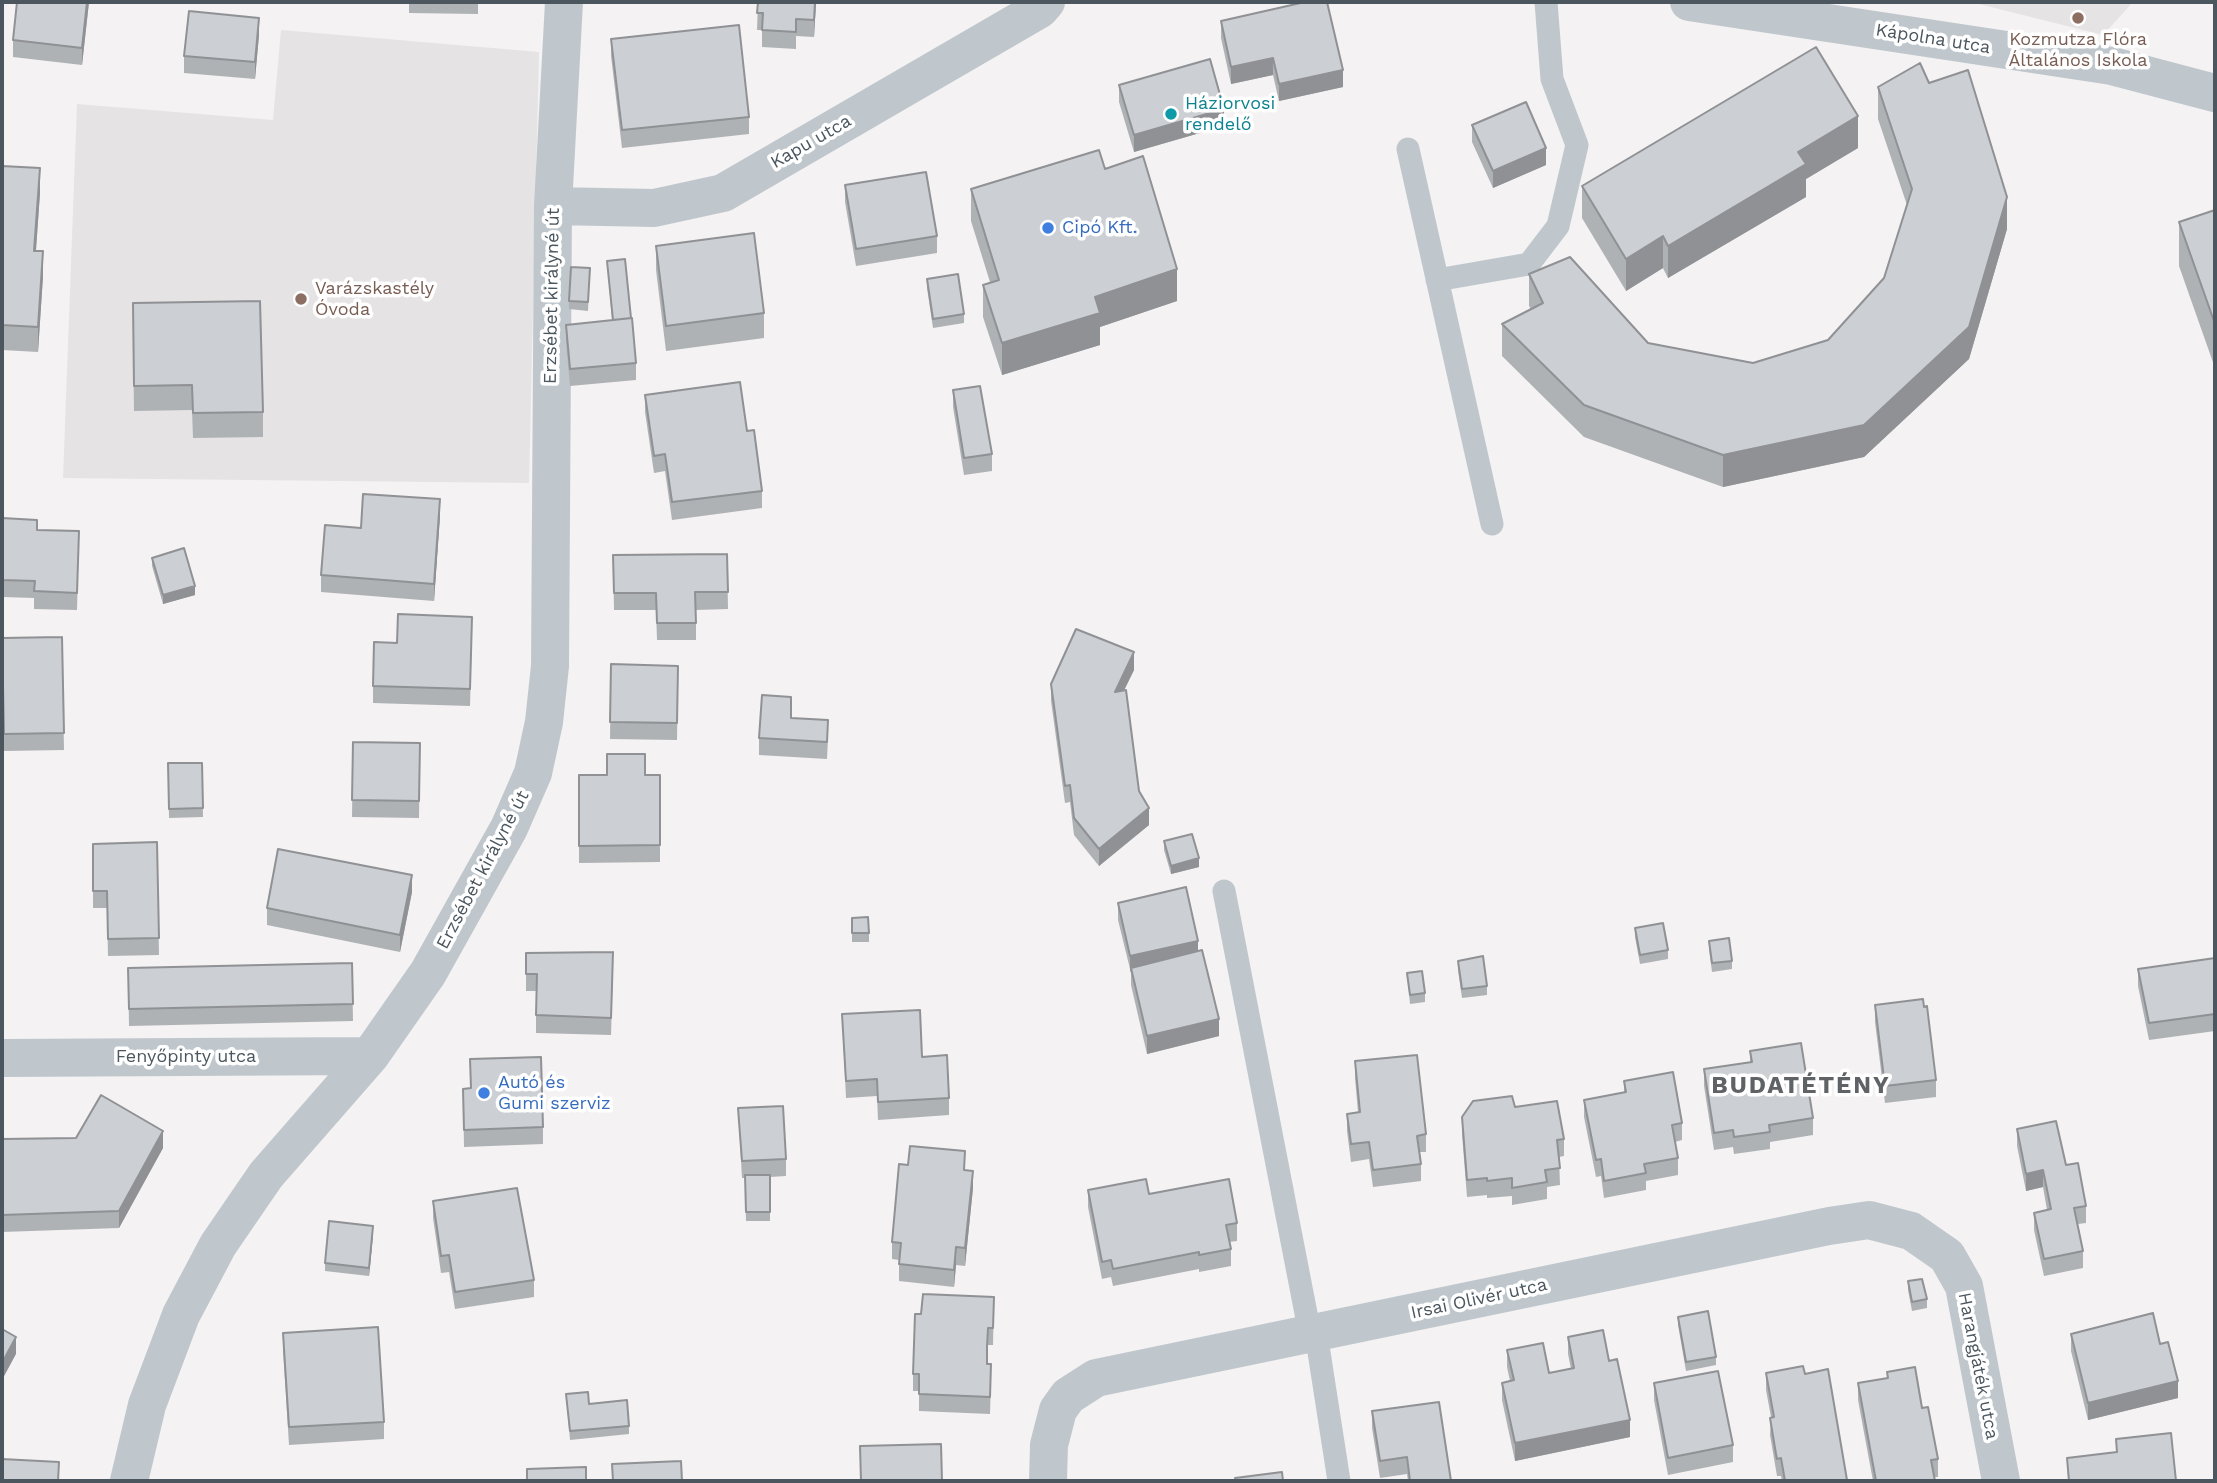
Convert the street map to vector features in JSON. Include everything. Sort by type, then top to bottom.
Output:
[{"type":"street","name":"Erzsébet királyné út","points":[[129,1481],[147,1405],[171,1341],[181,1315],[218,1245],[265,1175],[370,1056],[428,973],[509,828],[533,773],[544,722],[550,666],[553,206],[564,2]]},
{"type":"street","name":"Kapu utca","points":[[553,206],[654,208],[723,193],[1040,9],[1046,2]]},
{"type":"street","name":"Kápolna utca","points":[[1689,2],[2112,65],[2215,93]]},
{"type":"street","name":"Fenyőpinty utca","points":[[2,1058],[370,1056]]},
{"type":"street","name":"Irsai Olivér utca","points":[[1048,1481],[1049,1445],[1058,1409],[1068,1396],[1096,1378],[1829,1226],[1869,1220],[1911,1231]]},
{"type":"street","name":"Harangjáték utca","points":[[1911,1231],[1947,1256],[1964,1286],[2001,1481]]},
{"type":"lane","points":[[1437,280],[1529,264],[1558,226],[1577,145],[1552,79],[1546,2]]},
{"type":"lane","points":[[1408,149],[1492,524]]},
{"type":"lane","points":[[1224,891],[1313,1333],[1339,1481]]},
{"type":"shaded area","name":"Kozmutza Flóra Általános Iskola","points":[[1971,2],[2133,2],[2103,35]]},
{"type":"shaded area","name":"Varázskastély Óvoda","points":[[281,30],[539,52],[529,483],[63,478],[77,104],[273,120]]},
{"type":"building","points":[[17,2],[87,2],[82,48],[13,40]]},
{"type":"building","points":[[758,2],[815,2],[814,20],[796,19],[796,32],[762,30],[763,13],[757,13]]},
{"type":"building","points":[[1305,2],[1327,2],[1343,70],[1279,84],[1273,58],[1231,67],[1221,21]]},
{"type":"building","points":[[189,11],[259,18],[255,62],[184,56]]},
{"type":"building","points":[[739,25],[749,117],[622,130],[611,39]]},
{"type":"building","points":[[1816,47],[1858,116],[1798,152],[1806,164],[1668,246],[1663,236],[1626,259],[1582,186]]},
{"type":"building","name":"Háziorvosi rendelő","points":[[1210,59],[1224,109],[1134,135],[1119,85]]},
{"type":"building","points":[[1920,63],[1929,83],[1968,70],[2007,197],[1969,327],[1864,425],[1723,455],[1584,405],[1502,324],[1543,303],[1529,274],[1570,257],[1648,343],[1753,363],[1828,340],[1884,278],[1912,189],[1878,87]]},
{"type":"building","points":[[1526,102],[1546,148],[1493,171],[1472,125]]},
{"type":"building","points":[[1099,150],[1105,169],[1143,156],[1177,269],[1095,297],[1100,313],[1002,343],[983,285],[999,280],[971,189]]},
{"type":"building","points":[[2,166],[40,168],[34,251],[43,251],[38,327],[2,325]]},
{"type":"building","points":[[926,172],[937,236],[856,249],[845,185]]},
{"type":"building","points":[[2215,210],[2215,324],[2179,222]]},
{"type":"building","points":[[754,233],[764,313],[666,326],[656,246]]},
{"type":"building","points":[[625,259],[631,318],[613,320],[607,261]]},
{"type":"building","points":[[571,267],[590,268],[588,302],[569,301]]},
{"type":"building","points":[[958,274],[964,314],[933,319],[927,279]]},
{"type":"building","points":[[260,301],[263,412],[193,413],[192,385],[134,386],[133,303]]},
{"type":"building","points":[[632,318],[636,363],[570,369],[566,325]]},
{"type":"building","points":[[740,382],[747,431],[754,430],[762,491],[672,502],[665,454],[654,456],[645,395]]},
{"type":"building","points":[[980,386],[992,454],[964,458],[953,390]]},
{"type":"building","points":[[363,494],[440,499],[434,584],[321,575],[325,525],[361,528]]},
{"type":"building","points":[[2,518],[37,520],[37,530],[79,531],[77,593],[34,591],[35,581],[2,580]]},
{"type":"building","points":[[184,548],[195,586],[163,595],[152,558]]},
{"type":"building","points":[[727,554],[728,592],[695,592],[696,623],[657,623],[656,593],[614,593],[613,555]]},
{"type":"building","points":[[398,614],[472,617],[470,689],[373,686],[374,642],[397,643]]},
{"type":"building","points":[[1076,629],[1134,652],[1115,692],[1126,690],[1139,791],[1149,808],[1099,849],[1074,818],[1070,785],[1065,786],[1051,684]]},
{"type":"building","points":[[62,637],[64,733],[4,734],[2,638]]},
{"type":"building","points":[[611,664],[678,666],[677,723],[610,722]]},
{"type":"building","points":[[762,695],[791,697],[791,718],[828,720],[827,742],[759,738]]},
{"type":"building","points":[[353,742],[420,743],[419,801],[352,800]]},
{"type":"building","points":[[607,754],[645,754],[645,775],[660,775],[660,845],[579,846],[579,775],[607,775]]},
{"type":"building","points":[[168,763],[202,763],[203,808],[169,809]]},
{"type":"building","points":[[1192,834],[1199,858],[1171,866],[1164,841]]},
{"type":"building","points":[[157,842],[159,938],[108,939],[107,891],[93,891],[93,844]]},
{"type":"building","points":[[278,849],[412,875],[400,935],[267,908]]},
{"type":"building","points":[[1186,887],[1198,941],[1130,956],[1118,903]]},
{"type":"building","points":[[868,917],[869,933],[852,933],[852,918]]},
{"type":"building","points":[[1663,923],[1668,950],[1640,955],[1635,928]]},
{"type":"building","points":[[1729,938],[1732,961],[1712,963],[1709,941]]},
{"type":"building","points":[[1202,950],[1219,1019],[1147,1036],[1131,968]]},
{"type":"building","points":[[613,952],[611,1018],[536,1015],[537,974],[526,974],[526,953]]},
{"type":"building","points":[[1483,956],[1487,986],[1462,989],[1458,961]]},
{"type":"building","points":[[2215,958],[2215,1014],[2149,1023],[2138,969]]},
{"type":"building","points":[[352,963],[353,1004],[129,1009],[128,968]]},
{"type":"building","points":[[1422,971],[1425,993],[1410,995],[1407,973]]},
{"type":"building","points":[[1923,999],[1924,1007],[1927,1006],[1936,1080],[1885,1086],[1875,1005]]},
{"type":"building","points":[[920,1010],[922,1057],[947,1055],[949,1098],[878,1102],[877,1079],[846,1081],[842,1014]]},
{"type":"building","points":[[1801,1043],[1813,1118],[1769,1125],[1770,1132],[1734,1137],[1733,1130],[1714,1133],[1704,1069],[1752,1062],[1750,1051]]},
{"type":"building","points":[[1417,1055],[1426,1134],[1417,1136],[1421,1164],[1373,1170],[1369,1142],[1351,1144],[1347,1114],[1360,1112],[1355,1061]]},
{"type":"building","points":[[541,1057],[543,1127],[464,1130],[463,1089],[471,1088],[470,1059]]},
{"type":"building","points":[[1673,1072],[1682,1123],[1672,1125],[1678,1158],[1644,1164],[1646,1173],[1604,1181],[1601,1159],[1596,1160],[1584,1100],[1626,1092],[1624,1081]]},
{"type":"building","points":[[101,1095],[163,1131],[119,1211],[2,1215],[2,1139],[76,1138]]},
{"type":"building","points":[[1512,1096],[1515,1107],[1557,1101],[1564,1139],[1557,1140],[1560,1168],[1545,1170],[1547,1182],[1512,1188],[1512,1178],[1467,1180],[1462,1117],[1473,1101]]},
{"type":"building","points":[[783,1106],[786,1159],[742,1161],[738,1108]]},
{"type":"building","points":[[2056,1121],[2066,1165],[2078,1163],[2086,1206],[2074,1208],[2083,1251],[2044,1259],[2034,1213],[2051,1209],[2043,1170],[2026,1174],[2017,1129]]},
{"type":"building","points":[[910,1146],[965,1151],[964,1170],[973,1171],[965,1248],[956,1247],[954,1270],[899,1264],[901,1243],[892,1242],[899,1164],[908,1165]]},
{"type":"building","points":[[745,1175],[770,1175],[770,1212],[746,1212]]},
{"type":"building","points":[[1146,1179],[1149,1194],[1229,1179],[1237,1223],[1226,1225],[1231,1249],[1199,1255],[1199,1252],[1113,1269],[1111,1260],[1102,1262],[1088,1190]]},
{"type":"building","points":[[517,1188],[534,1280],[455,1292],[449,1255],[441,1256],[433,1201]]},
{"type":"building","points":[[329,1221],[373,1226],[369,1268],[325,1263]]},
{"type":"building","points":[[1922,1279],[1927,1299],[1912,1302],[1908,1281]]},
{"type":"building","points":[[923,1294],[994,1297],[993,1328],[988,1328],[987,1347],[987,1364],[991,1364],[990,1397],[919,1394],[919,1374],[913,1374],[915,1314],[921,1314]]},
{"type":"building","points":[[1708,1311],[1716,1357],[1686,1362],[1678,1317]]},
{"type":"building","points":[[2153,1313],[2160,1344],[2168,1342],[2178,1381],[2088,1403],[2071,1334]]},
{"type":"building","points":[[378,1327],[384,1422],[289,1427],[283,1333]]},
{"type":"building","points":[[2,1329],[16,1337],[2,1363]]},
{"type":"building","points":[[1603,1330],[1609,1361],[1617,1359],[1630,1420],[1515,1443],[1502,1383],[1514,1380],[1507,1350],[1543,1343],[1549,1373],[1574,1368],[1568,1337]]},
{"type":"building","points":[[1803,1366],[1805,1374],[1828,1369],[1847,1480],[1785,1481],[1781,1458],[1777,1459],[1776,1454],[1770,1418],[1774,1417],[1766,1373]]},
{"type":"building","points":[[1915,1367],[1922,1408],[1928,1407],[1938,1459],[1931,1460],[1935,1481],[1876,1481],[1858,1383],[1888,1378],[1887,1372]]},
{"type":"building","points":[[1718,1371],[1733,1445],[1668,1458],[1654,1383]]},
{"type":"building","points":[[588,1392],[589,1404],[627,1400],[629,1426],[570,1431],[566,1394]]},
{"type":"building","points":[[1439,1402],[1451,1481],[1410,1481],[1407,1457],[1380,1461],[1372,1411]]},
{"type":"building","points":[[2171,1433],[2176,1481],[2069,1481],[2067,1458],[2117,1452],[2116,1439]]},
{"type":"building","points":[[941,1444],[942,1481],[861,1481],[860,1446]]},
{"type":"building","points":[[2,1459],[59,1462],[58,1481],[2,1481]]},
{"type":"building","points":[[681,1461],[682,1481],[613,1481],[612,1464]]},
{"type":"building","points":[[586,1467],[586,1481],[527,1481],[527,1469]]},
{"type":"building","points":[[1282,1472],[1283,1481],[1236,1481],[1235,1478]]},
{"type":"place","name":"Kozmutza Flóra Általános Iskola","points":[[2078,18]]},
{"type":"place","name":"Háziorvosi rendelő","points":[[1171,114]]},
{"type":"place","name":"Cipó Kft.","points":[[1048,228]]},
{"type":"place","name":"Varázskastély Óvoda","points":[[301,299]]},
{"type":"place","name":"Autó és Gumi szerviz","points":[[484,1093]]},
{"type":"district","name":"BUDATÉTÉNY","points":[[1801,1086]]}]
